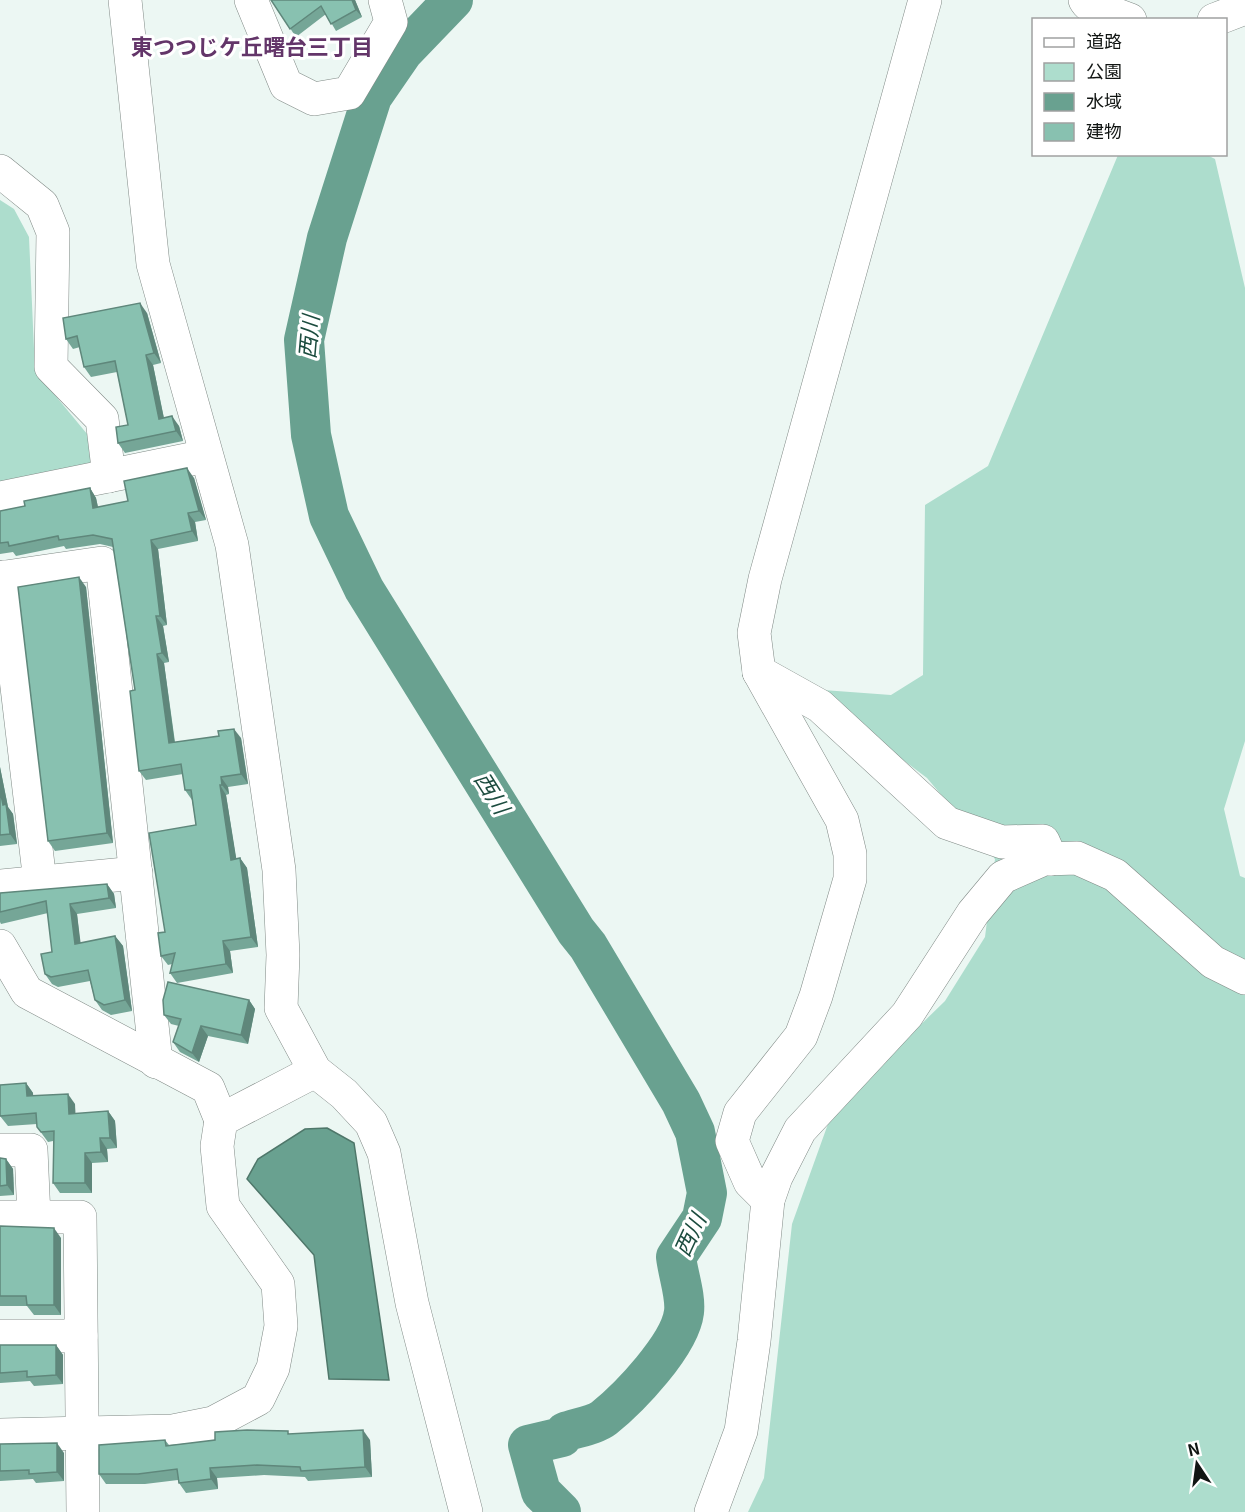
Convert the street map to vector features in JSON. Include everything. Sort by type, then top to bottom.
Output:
[{"type":"street","points":[[125,0],[153,264],[232,545],[279,870],[283,955],[281,1008],[315,1071],[344,1094],[371,1123],[384,1153],[412,1303],[466,1512]]},
{"type":"street","points":[[251,0],[286,85],[314,99],[348,93],[391,22],[385,0]]},
{"type":"street","points":[[768,1200],[750,1182],[732,1141],[740,1113],[801,1035],[816,996],[850,879],[850,854],[842,820],[759,672],[754,633],[765,579],[925,0]]},
{"type":"street","points":[[1085,0],[1088,4],[1125,18]]},
{"type":"street","points":[[1219,18],[1245,8]]},
{"type":"street","points":[[0,171],[42,205],[53,232],[51,367],[102,419],[109,476]]},
{"type":"street","points":[[0,498],[206,456]]},
{"type":"street","points":[[40,882],[2,577],[102,563],[156,1062]]},
{"type":"street","points":[[759,672],[820,706],[947,823],[1002,842],[1043,841],[1052,859]]},
{"type":"street","points":[[711,1512],[741,1431],[754,1341],[768,1200],[776,1177],[800,1130],[907,1015],[973,913],[1003,877],[1044,859],[1077,858],[1115,874],[1213,962],[1245,978]]},
{"type":"street","points":[[0,886],[136,873]]},
{"type":"street","points":[[0,946],[27,992],[208,1088],[221,1120],[218,1146],[223,1206],[278,1284],[281,1326],[273,1368],[258,1400],[213,1423],[173,1431],[82,1435],[0,1435]]},
{"type":"street","points":[[221,1120],[315,1071]]},
{"type":"street","points":[[0,1150],[31,1150],[34,1217]]},
{"type":"street","points":[[0,1217],[80,1217],[83,1512]]},
{"type":"street","points":[[0,1336],[81,1336]]},
{"type":"green space","points":[[1118,156],[1209,156],[1215,159],[1245,288],[1245,741],[1224,809],[1240,876],[1245,878],[1245,1512],[748,1512],[764,1478],[792,1224],[833,1110],[945,1001],[985,937],[995,859],[927,778],[866,732],[796,688],[891,695],[923,675],[925,505],[988,466]]},
{"type":"green space","points":[[0,200],[14,209],[29,237],[35,371],[97,446],[95,467],[0,482]]},
{"type":"water","points":[[327,1128],[354,1143],[389,1380],[329,1379],[314,1255],[247,1179],[258,1159],[305,1129]]},
{"type":"building","points":[[271,0],[352,0],[356,10],[331,24],[321,6],[290,29]]},
{"type":"building","points":[[140,303],[154,353],[146,355],[159,419],[172,416],[176,431],[118,443],[116,427],[128,425],[115,361],[84,367],[77,336],[66,339],[63,318]]},
{"type":"building","points":[[187,468],[199,511],[188,513],[192,531],[151,540],[160,616],[156,616],[162,653],[157,654],[169,743],[219,736],[218,731],[234,729],[241,774],[221,777],[222,785],[220,785],[231,860],[240,858],[251,937],[223,941],[226,964],[170,973],[175,953],[161,956],[158,933],[165,932],[149,833],[196,825],[191,790],[185,790],[181,764],[139,771],[130,691],[135,690],[112,539],[93,535],[59,540],[58,536],[9,546],[8,542],[0,543],[0,511],[25,506],[24,501],[90,488],[93,508],[128,501],[124,481]]},
{"type":"building","points":[[79,577],[107,833],[48,841],[18,587]]},
{"type":"building","points":[[0,790],[3,805],[6,804],[10,834],[0,835]]},
{"type":"building","points":[[107,884],[109,898],[70,904],[75,944],[115,936],[125,1000],[104,1005],[95,1000],[88,970],[51,977],[45,974],[41,954],[52,952],[46,901],[0,912],[0,893]]},
{"type":"building","points":[[168,982],[249,1000],[241,1035],[201,1026],[192,1053],[173,1042],[181,1019],[164,1015],[163,1000]]},
{"type":"building","points":[[26,1083],[27,1096],[68,1094],[69,1114],[108,1111],[110,1138],[100,1138],[101,1152],[85,1153],[85,1183],[53,1183],[54,1131],[41,1132],[37,1127],[36,1113],[0,1116],[0,1085]]},
{"type":"building","points":[[0,1158],[6,1159],[7,1185],[0,1186]]},
{"type":"building","points":[[0,1226],[54,1228],[54,1305],[27,1305],[26,1296],[0,1296]]},
{"type":"building","points":[[0,1345],[56,1345],[56,1375],[27,1377],[27,1371],[0,1373]]},
{"type":"building","points":[[363,1430],[365,1467],[301,1471],[300,1467],[257,1465],[210,1468],[211,1479],[179,1483],[177,1469],[138,1474],[99,1474],[99,1445],[165,1440],[166,1446],[215,1440],[215,1432],[288,1431],[288,1434]]},
{"type":"building","points":[[57,1443],[57,1472],[29,1474],[29,1470],[0,1471],[0,1444]]},
{"type":"waterway","name":"西川","points":[[453,0],[403,52],[372,97],[327,238],[304,340],[311,435],[329,516],[364,589],[576,931],[588,946],[681,1102],[695,1132],[707,1193],[702,1218],[676,1257],[683,1292],[684,1312],[673,1340],[652,1370],[604,1418],[565,1432],[562,1437],[528,1445],[541,1492],[561,1512]]},
{"type":"district","name":"東つつじケ丘曙台三丁目","points":[[252,47]]}]
